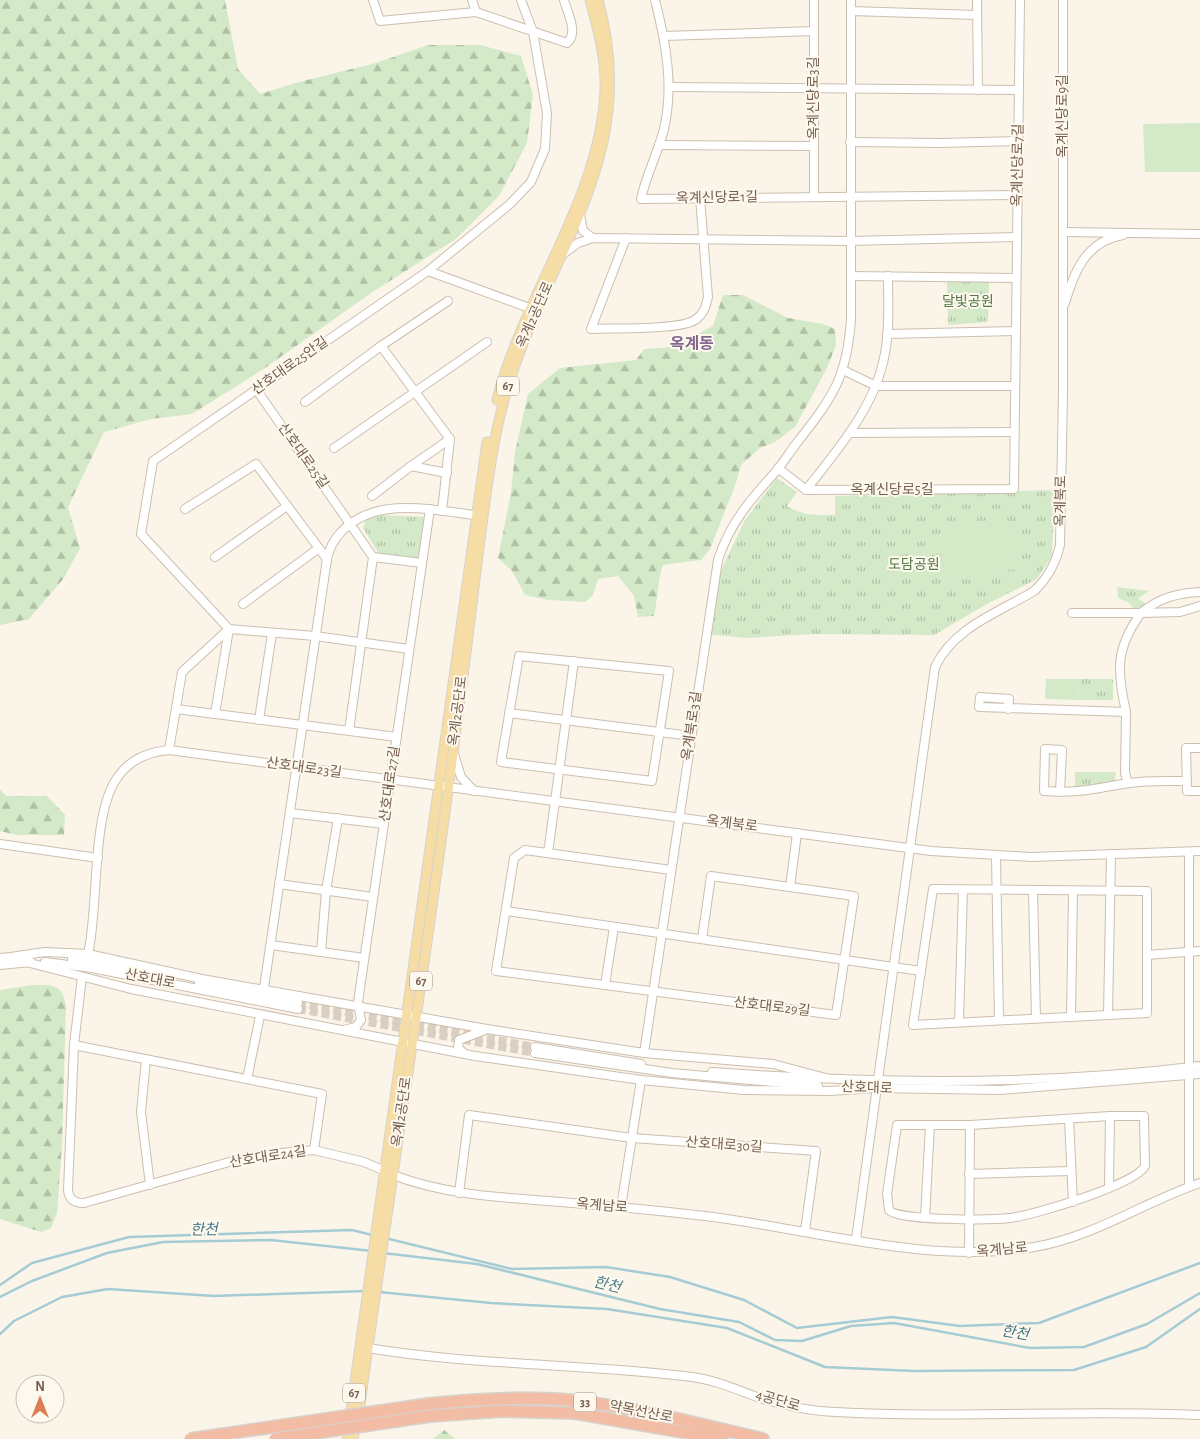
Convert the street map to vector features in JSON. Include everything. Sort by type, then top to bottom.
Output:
[{"type":"highway","name":"약목선산로","points":[[429,1410],[496,1399],[568,1400],[646,1412],[763,1439]]},
{"type":"highway","name":"약목선산로","points":[[429,1410],[576,1413],[722,1439]]},
{"type":"highway","name":"33","points":[[190,1439],[429,1410]]},
{"type":"highway","name":"33","points":[[275,1439],[429,1410]]},
{"type":"main road","name":"옥계2공단로","points":[[444,787],[453,751],[488,440],[501,384],[534,310],[568,225],[595,150],[600,129],[604,70],[601,43],[590,0]]},
{"type":"main road","name":"옥계2공단로","points":[[534,310],[580,215],[602,151],[610,110],[610,53],[598,0]]},
{"type":"main road","name":"옥계2공단로","points":[[346,1439],[364,1347],[444,787],[480,516]]},
{"type":"main road","name":"옥계2공단로","points":[[353,1439],[360,1405],[364,1347]]},
{"type":"street","points":[[373,0],[380,21],[476,12],[562,42],[570,41],[572,30],[564,0]]},
{"type":"street","points":[[472,0],[476,12]]},
{"type":"street","name":"산호대로25안길","points":[[229,629],[141,534],[153,461],[428,271],[510,204],[531,182],[539,165],[548,134],[547,113],[533,32],[521,0]]},
{"type":"street","name":"옥계신당로1길","points":[[655,0],[664,36],[669,87],[667,113],[659,145],[641,199],[850,196]]},
{"type":"street","name":"옥계신당로3길","points":[[814,0],[814,197]]},
{"type":"street","points":[[851,0],[850,241],[852,276],[850,337],[843,370],[828,403],[778,468],[806,490],[851,433],[876,386],[885,355],[888,276]]},
{"type":"street","points":[[978,0],[978,90]]},
{"type":"street","name":"옥계신당로7길","points":[[1014,490],[1020,0]]},
{"type":"street","name":"옥계신당로9길","points":[[1063,0],[1063,232]]},
{"type":"street","points":[[851,11],[977,15]]},
{"type":"street","points":[[664,36],[814,31]]},
{"type":"street","points":[[669,87],[1018,90]]},
{"type":"street","points":[[850,142],[940,143],[1018,141]]},
{"type":"street","points":[[659,145],[814,146]]},
{"type":"street","points":[[850,196],[1017,195]]},
{"type":"street","points":[[626,238],[591,329],[677,325],[697,318],[704,311],[708,297],[700,198]]},
{"type":"street","points":[[580,215],[583,232],[593,238]]},
{"type":"street","points":[[1063,232],[1200,234]]},
{"type":"street","name":"옥계북로","points":[[910,847],[932,680],[940,657],[953,640],[966,629],[1034,591],[1047,577],[1058,553],[1063,232]]},
{"type":"street","points":[[1063,314],[1075,270],[1087,253],[1102,243],[1120,235],[1137,233]]},
{"type":"street","points":[[562,254],[578,243],[593,238],[850,241],[1017,237]]},
{"type":"street","points":[[428,271],[534,310]]},
{"type":"street","points":[[852,276],[1016,278]]},
{"type":"street","points":[[306,402],[381,346],[448,300]]},
{"type":"street","points":[[887,334],[1016,331]]},
{"type":"street","points":[[334,448],[487,342]]},
{"type":"street","points":[[381,346],[417,392],[450,439],[442,511]]},
{"type":"street","points":[[843,370],[876,386],[1015,386]]},
{"type":"street","name":"산호대로25길","points":[[256,389],[373,557]]},
{"type":"street","points":[[851,433],[1014,432]]},
{"type":"street","points":[[372,496],[450,439]]},
{"type":"street","points":[[185,509],[256,464],[326,559]]},
{"type":"street","points":[[411,466],[447,473]]},
{"type":"street","name":"옥계북로3길","points":[[679,818],[718,560],[726,536],[748,501],[778,468]]},
{"type":"street","name":"옥계신당로5길","points":[[806,490],[1014,490]]},
{"type":"street","points":[[215,557],[287,506]]},
{"type":"street","points":[[264,988],[326,559],[332,542],[350,523],[364,516],[387,510],[430,509],[480,516]]},
{"type":"street","name":"산호대로27길","points":[[340,1030],[352,1029],[359,1024],[361,1017],[357,1005],[430,509]]},
{"type":"street","points":[[243,604],[318,548]]},
{"type":"street","points":[[348,731],[373,557],[422,563]]},
{"type":"street","points":[[1128,783],[1125,773],[1126,712],[1118,662],[1120,651],[1141,613],[1163,599],[1181,594],[1200,592]]},
{"type":"street","points":[[1072,613],[1180,612],[1200,606]]},
{"type":"street","points":[[215,714],[229,629]]},
{"type":"street","points":[[169,750],[182,672],[229,629],[315,636],[409,649]]},
{"type":"street","points":[[259,720],[272,633]]},
{"type":"street","points":[[519,656],[574,661],[669,671],[652,780],[501,762],[519,656]]},
{"type":"street","points":[[548,853],[574,661]]},
{"type":"street","points":[[1008,708],[1126,712]]},
{"type":"street","points":[[176,709],[396,737]]},
{"type":"street","points":[[509,713],[691,736]]},
{"type":"street","points":[[1200,748],[1186,748],[1187,791],[1200,790]]},
{"type":"street","points":[[1060,792],[1062,750],[1046,749],[1044,791],[1060,792],[1093,791],[1128,783],[1187,780]]},
{"type":"street","name":"산호대로23길","points":[[88,954],[98,858],[107,802],[116,778],[123,770],[142,756],[169,750],[444,787]]},
{"type":"street","points":[[453,751],[461,777],[474,791]]},
{"type":"street","name":"옥계북로","points":[[444,787],[797,833],[996,856],[1200,851]]},
{"type":"street","points":[[290,813],[384,824]]},
{"type":"street","points":[[321,952],[326,891],[338,818]]},
{"type":"street","points":[[644,1053],[679,818]]},
{"type":"street","points":[[790,887],[797,833]]},
{"type":"street","points":[[0,844],[98,858]]},
{"type":"street","points":[[856,1239],[910,847]]},
{"type":"street","name":"산호대로29길","points":[[671,870],[525,850],[514,858],[496,971],[836,1015],[854,896],[711,876],[702,939]]},
{"type":"street","points":[[1189,852],[1189,1187]]},
{"type":"street","points":[[1108,1015],[1110,854]]},
{"type":"street","points":[[996,856],[999,1020]]},
{"type":"street","points":[[280,884],[373,897]]},
{"type":"street","points":[[933,889],[1073,891],[1147,892],[1147,1013],[913,1025],[933,889]]},
{"type":"street","points":[[959,1022],[962,890]]},
{"type":"street","points":[[1033,890],[1036,1018]]},
{"type":"street","points":[[1071,1016],[1073,891]]},
{"type":"street","points":[[506,911],[921,971]]},
{"type":"street","points":[[605,985],[614,926]]},
{"type":"street","points":[[271,945],[364,958]]},
{"type":"street","points":[[1147,955],[1200,951]]},
{"type":"street","points":[[17,956],[45,952],[88,954],[202,979],[264,988],[487,1029],[644,1053],[772,1064],[826,1078]]},
{"type":"street","name":"산호대로","points":[[0,958],[17,956],[53,957],[94,963],[298,1006],[76,965],[26,962],[0,965]]},
{"type":"street","points":[[26,962],[82,977],[260,1016],[468,1055],[641,1080],[744,1090],[830,1091],[877,1084]]},
{"type":"street","name":"산호대로24길","points":[[82,977],[74,1045],[68,1194],[76,1202],[84,1203],[240,1159],[314,1150],[364,1162],[389,1173]]},
{"type":"street","points":[[247,1079],[260,1016]]},
{"type":"street","points":[[468,1055],[458,1048],[460,1040],[487,1029]]},
{"type":"street","points":[[74,1045],[322,1094],[314,1150]]},
{"type":"street","name":"산호대로","points":[[877,1084],[826,1078],[696,1071],[534,1050],[587,1062],[720,1078],[805,1085],[877,1084],[1189,1072],[1200,1074]]},
{"type":"street","points":[[146,1059],[141,1112],[150,1185]]},
{"type":"street","name":"산호대로","points":[[1189,1072],[1200,1066]]},
{"type":"street","points":[[621,1207],[641,1080]]},
{"type":"street","name":"산호대로30길","points":[[459,1193],[469,1115],[632,1138],[816,1151],[805,1231]]},
{"type":"street","points":[[1109,1186],[1110,1116]]},
{"type":"street","points":[[1110,1116],[1144,1116],[1145,1166],[1136,1174],[1073,1202],[1011,1218],[925,1218],[891,1213],[887,1206],[886,1194],[897,1125],[970,1125],[1110,1116]]},
{"type":"street","points":[[1069,1119],[1073,1202]]},
{"type":"street","points":[[925,1218],[930,1125]]},
{"type":"street","points":[[968,1253],[970,1125]]},
{"type":"street","points":[[969,1174],[1071,1171]]},
{"type":"street","name":"옥계남로","points":[[389,1173],[418,1185],[459,1193],[621,1207],[753,1222],[918,1249],[968,1253],[998,1252],[1058,1243],[1085,1234],[1200,1183]]},
{"type":"street","name":"4공단로","points":[[364,1347],[521,1364],[693,1377],[726,1385],[780,1404],[825,1412],[924,1415],[1098,1412],[1200,1414]]},
{"type":"green space","points":[[0,0],[225,0],[238,69],[260,94],[299,82],[376,63],[428,45],[480,45],[521,56],[533,95],[527,143],[499,196],[456,239],[374,291],[265,368],[192,414],[151,419],[104,432],[68,507],[80,548],[64,578],[29,619],[0,625]]},
{"type":"green space","points":[[1200,123],[1200,172],[1145,172],[1143,124]]},
{"type":"green space","name":"달빛공원","points":[[947,281],[989,282],[988,322],[948,325]]},
{"type":"green space","points":[[723,295],[743,295],[788,318],[823,324],[835,329],[836,345],[827,368],[795,427],[775,442],[760,448],[741,465],[736,483],[710,549],[701,560],[663,565],[654,616],[638,617],[634,596],[618,576],[598,579],[593,595],[585,602],[549,600],[525,595],[512,571],[498,558],[511,493],[515,452],[528,394],[560,368],[636,360],[644,349],[672,347],[713,326]]},
{"type":"green space","name":"도담공원","points":[[777,478],[797,492],[787,506],[799,512],[816,515],[835,515],[835,496],[1055,490],[1052,556],[1037,579],[987,604],[934,635],[813,634],[746,638],[706,634],[722,568],[745,520]]},
{"type":"green space","points":[[380,515],[424,517],[418,559],[379,554],[363,528],[367,517]]},
{"type":"green space","points":[[941,521],[1016,521],[1016,570],[986,569],[985,579],[941,580]]},
{"type":"green space","points":[[1117,587],[1150,591],[1138,598],[1146,604],[1136,611],[1128,602],[1118,598]]},
{"type":"green space","points":[[1046,679],[1078,679],[1079,700],[1045,699]]},
{"type":"green space","points":[[1078,679],[1113,679],[1113,700],[1079,700]]},
{"type":"green space","points":[[1075,772],[1116,772],[1114,784],[1091,787],[1075,786]]},
{"type":"green space","points":[[0,789],[6,796],[47,796],[65,815],[64,835],[17,835],[0,831]]},
{"type":"green space","points":[[45,985],[59,989],[66,1005],[62,1145],[57,1213],[51,1228],[41,1232],[0,1219],[0,990]]},
{"type":"green space","points":[[444,1430],[455,1439],[433,1439]]},
{"type":"waterway","points":[[0,1285],[32,1263],[129,1237],[352,1230],[372,1235]]},
{"type":"waterway","points":[[385,1238],[512,1269],[606,1267],[670,1277],[744,1300],[797,1328],[892,1317],[960,1326],[1039,1323],[1200,1263]]},
{"type":"waterway","name":"한천","points":[[0,1297],[32,1281],[107,1253],[163,1242],[271,1240],[372,1251]]},
{"type":"waterway","name":"한천","points":[[383,1253],[477,1264],[660,1309],[739,1322],[775,1340],[802,1341],[851,1326],[894,1323],[1030,1348],[1084,1347],[1147,1324],[1200,1293]]},
{"type":"waterway","points":[[0,1334],[14,1321],[62,1297],[108,1289],[214,1296],[366,1291]]},
{"type":"waterway","points":[[379,1292],[491,1303],[607,1309],[727,1328],[825,1367],[914,1371],[1074,1370],[1146,1347],[1200,1309]]},
{"type":"tunnel","points":[[298,1003],[535,1047]]},
{"type":"tunnel","points":[[298,1009],[535,1053]]},
{"type":"district","name":"옥계동","points":[[692,344]]}]
